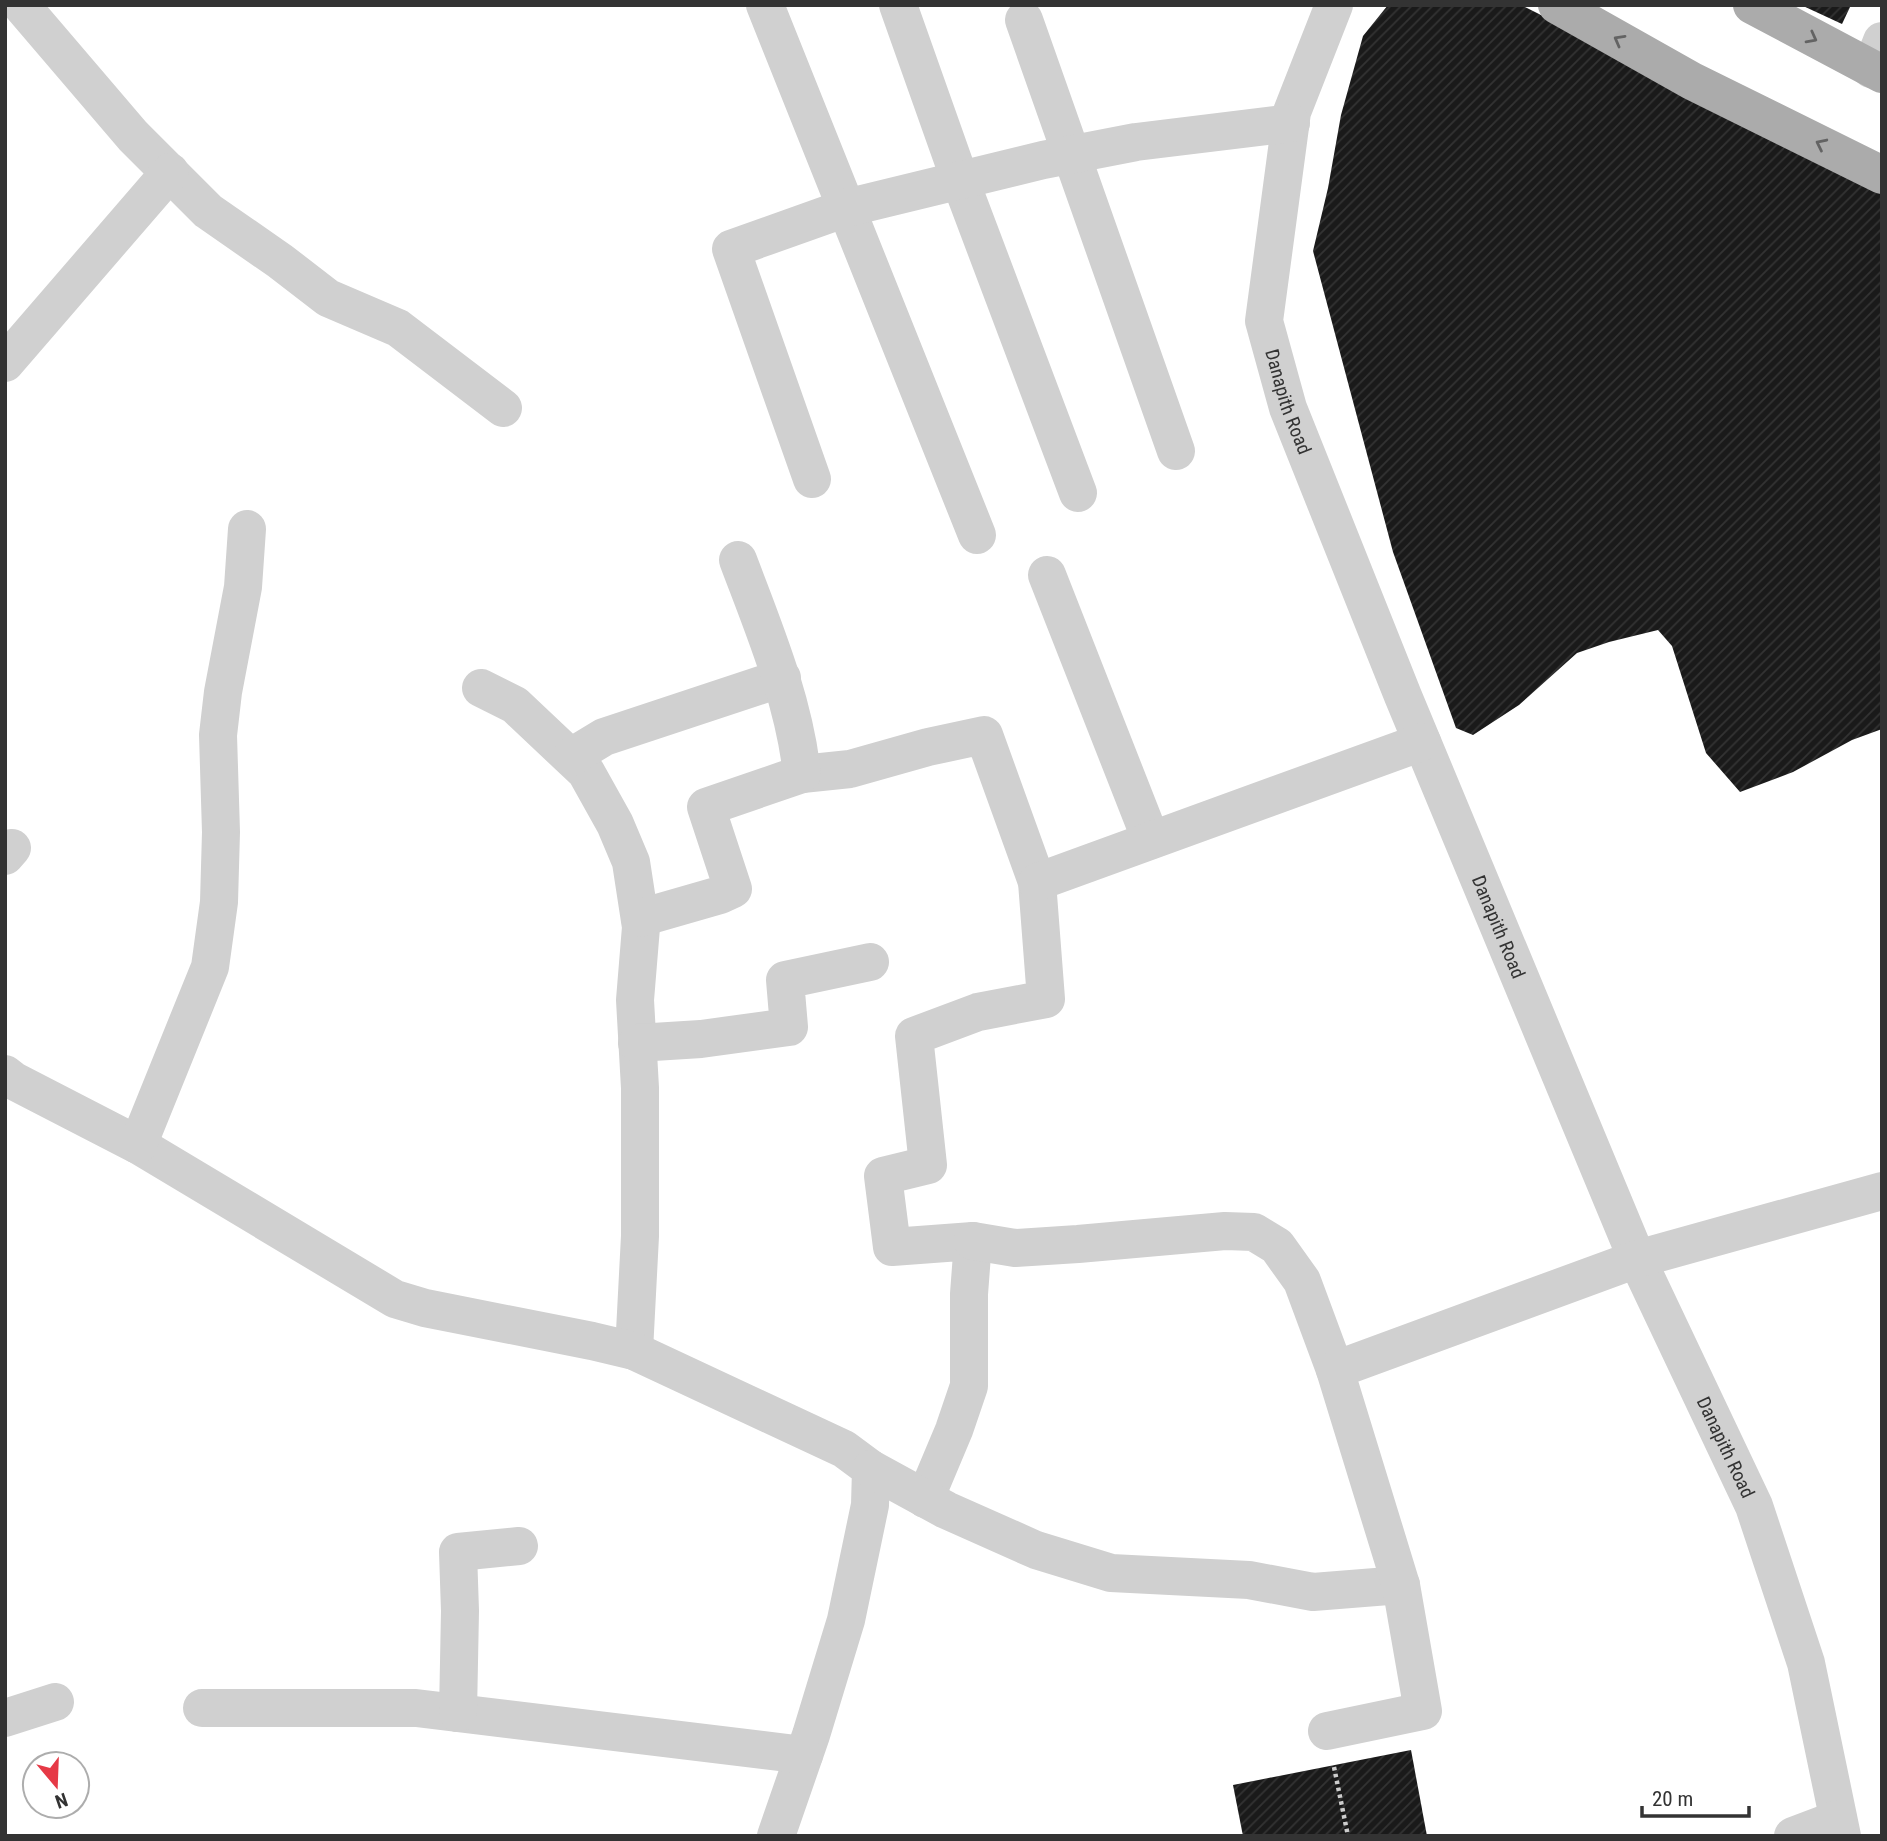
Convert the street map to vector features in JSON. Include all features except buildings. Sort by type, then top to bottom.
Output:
[{"type":"main road","points":[[1557,5],[1692,81],[1882,174]]},
{"type":"main road","points":[[1752,5],[1878,61]]},
{"type":"street","points":[[21,5],[133,136],[208,211],[328,298],[398,328],[503,408]]},
{"type":"street","points":[[765,5],[977,535]]},
{"type":"street","points":[[898,5],[960,180],[1078,493]]},
{"type":"street","name":"Danapith Road","points":[[1334,5],[1292,113],[1264,321],[1288,408],[1422,742],[1637,1259],[1754,1506],[1806,1664],[1840,1827]]},
{"type":"street","points":[[1024,20],[1176,451]]},
{"type":"street","points":[[812,479],[731,249],[846,208],[1071,155],[1136,142],[1291,123]]},
{"type":"street","points":[[5,363],[170,172]]},
{"type":"street","points":[[138,1145],[210,967],[219,902],[221,846],[218,735],[223,692],[243,587],[247,529]]},
{"type":"street","points":[[738,560],[782,678],[802,774]]},
{"type":"street","points":[[1047,575],[1151,840]]},
{"type":"street","points":[[571,757],[604,737],[782,678]]},
{"type":"street","points":[[481,688],[515,705],[586,772],[615,824],[631,862],[641,927],[635,1000],[640,1088],[640,1236],[634,1351]]},
{"type":"street","points":[[640,918],[733,889],[706,807],[802,774],[850,769],[928,747],[984,735],[1037,882],[1046,999],[978,1012],[914,1035],[928,1166],[883,1176],[892,1247],[973,1241],[1015,1248],[1225,1231],[1254,1232],[1277,1246],[1302,1281],[1335,1370],[1401,1585],[1423,1711],[1327,1731]]},
{"type":"street","points":[[1037,882],[1422,742]]},
{"type":"street","points":[[637,1042],[701,1040],[789,1027],[785,980],[870,962]]},
{"type":"street","points":[[5,1074],[138,1145],[395,1299],[425,1308],[592,1340],[634,1351],[844,1448],[871,1469],[925,1499],[1036,1550],[1111,1573],[1249,1580],[1313,1592],[1401,1585]]},
{"type":"street","points":[[1335,1370],[1637,1259],[1882,1191]]},
{"type":"street","points":[[925,1499],[969,1386],[969,1294],[973,1241]]},
{"type":"street","points":[[776,1836],[846,1620],[870,1505],[871,1469]]},
{"type":"street","points":[[458,1713],[458,1552],[519,1546]]},
{"type":"street","points":[[5,1718],[55,1702]]},
{"type":"street","points":[[202,1708],[416,1708],[804,1755]]},
{"type":"street","points":[[1793,1836],[1840,1827]]},
{"type":"path","points":[[1327,1731],[1348,1836]]}]
